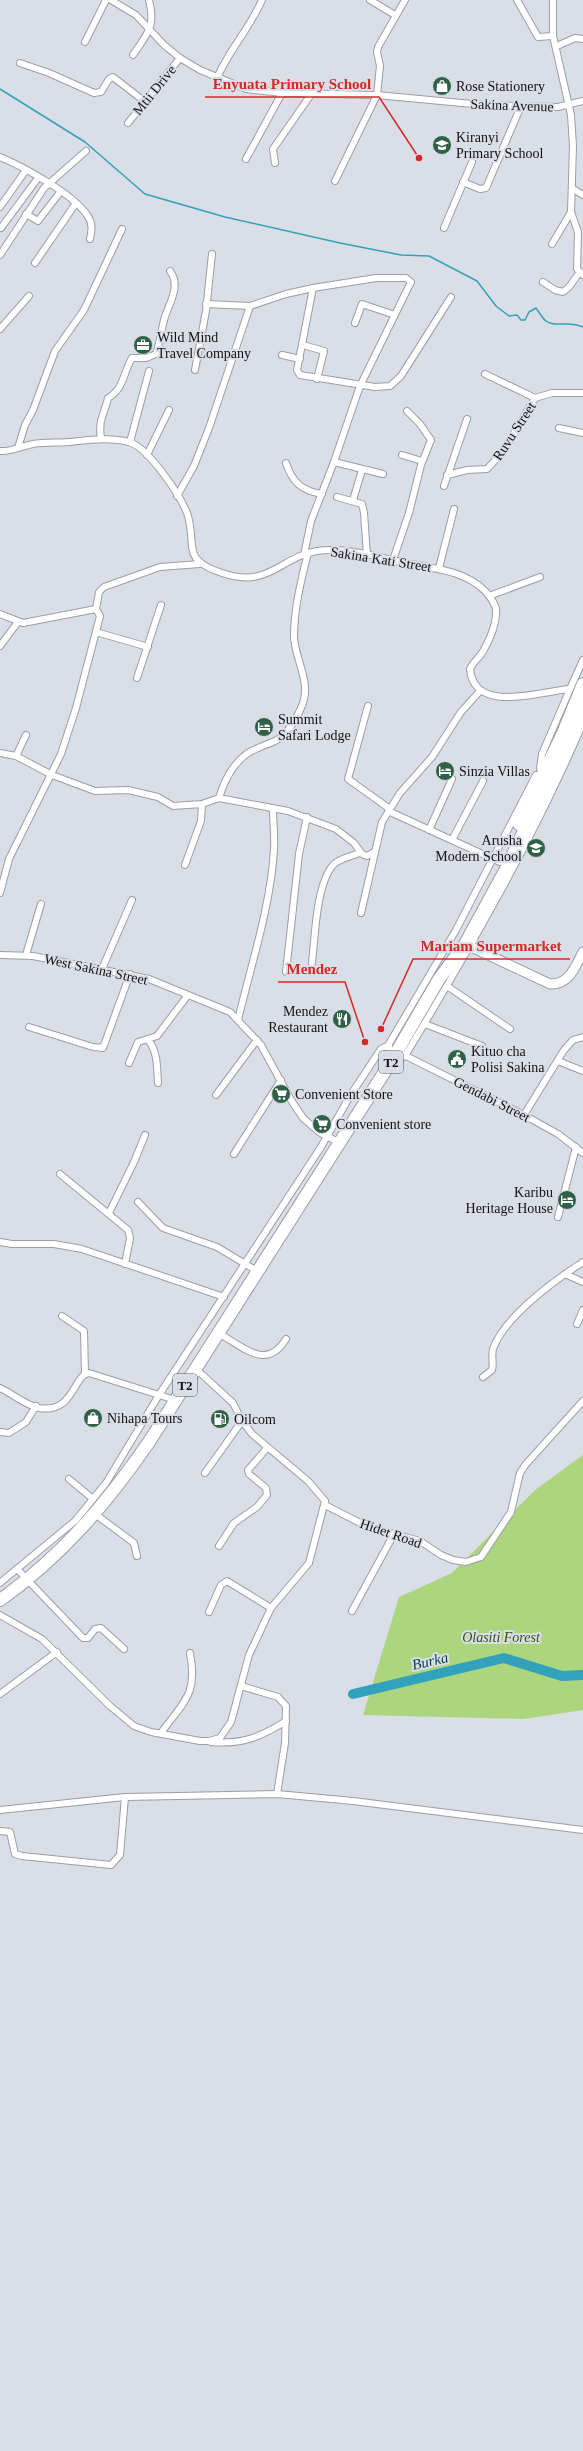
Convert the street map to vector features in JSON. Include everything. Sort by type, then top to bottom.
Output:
[{"type":"highway","name":"T2","points":[[0,1600],[27,1581],[56,1555],[95,1514],[132,1467],[196,1369],[338,1142],[443,983],[454,954],[497,861],[550,760],[583,684]]},
{"type":"highway","name":"T2","points":[[454,954],[472,947],[507,868],[583,706]]},
{"type":"street","points":[[85,42],[106,0]]},
{"type":"street","name":"Sakina Avenue","points":[[111,0],[136,15],[164,45],[180,58],[217,78],[246,89],[282,93],[377,95],[475,105],[570,106],[583,102]]},
{"type":"street","points":[[133,55],[151,30],[152,17],[149,0]]},
{"type":"street","points":[[217,78],[234,45],[251,21],[262,0]]},
{"type":"street","points":[[370,0],[395,15]]},
{"type":"street","points":[[336,181],[377,95],[380,66],[377,52],[378,47],[405,0]]},
{"type":"street","points":[[517,0],[538,37],[554,36]]},
{"type":"street","points":[[542,282],[555,290],[563,292],[581,274],[577,265],[578,232],[571,212],[573,189],[573,140],[570,106],[554,36],[554,1]]},
{"type":"street","points":[[556,46],[575,38],[583,39]]},
{"type":"street","name":"Mtii Drive","points":[[128,123],[144,101],[180,58]]},
{"type":"street","points":[[20,63],[49,73],[94,93],[101,92],[109,79],[113,77],[144,101]]},
{"type":"street","points":[[246,159],[282,93]]},
{"type":"street","points":[[275,163],[273,149],[312,93]]},
{"type":"street","points":[[463,182],[480,190],[486,188],[521,106]]},
{"type":"street","points":[[0,255],[26,214],[48,184],[86,151]]},
{"type":"street","points":[[0,157],[26,170],[61,191],[76,203],[90,219],[92,230],[90,239]]},
{"type":"street","points":[[444,228],[472,162]]},
{"type":"street","points":[[0,207],[26,170]]},
{"type":"street","points":[[1,228],[38,178]]},
{"type":"street","points":[[573,189],[583,195]]},
{"type":"street","points":[[26,214],[38,220],[61,191]]},
{"type":"street","points":[[35,263],[76,203]]},
{"type":"street","points":[[552,244],[571,212]]},
{"type":"street","points":[[18,448],[25,425],[33,410],[55,351],[84,310],[122,229]]},
{"type":"street","points":[[195,370],[206,304],[212,254]]},
{"type":"street","points":[[101,439],[100,420],[106,409],[108,398],[116,394],[132,358],[146,358],[156,354],[164,320],[174,290],[175,280],[170,270]]},
{"type":"street","points":[[206,304],[250,306],[313,288],[376,278],[408,278],[411,282],[360,386],[334,462],[311,522],[296,611],[294,635],[305,684],[302,707],[282,737],[247,754],[236,765],[226,778],[219,798]]},
{"type":"street","points":[[313,288],[297,370],[300,375],[360,386],[374,387],[394,383],[405,371],[451,297]]},
{"type":"street","points":[[0,329],[29,296]]},
{"type":"street","points":[[355,323],[362,304],[395,315]]},
{"type":"street","points":[[177,496],[194,466],[209,428],[250,306]]},
{"type":"street","points":[[303,345],[324,351],[317,379]]},
{"type":"street","points":[[282,355],[300,359]]},
{"type":"street","points":[[130,442],[149,371]]},
{"type":"street","points":[[485,374],[535,398]]},
{"type":"street","name":"Ruvu Street","points":[[447,475],[466,470],[487,469],[502,453],[535,398],[552,393],[583,393]]},
{"type":"street","points":[[147,455],[169,410]]},
{"type":"street","points":[[393,560],[422,461],[431,440],[420,424],[407,411]]},
{"type":"street","points":[[444,486],[467,418]]},
{"type":"street","points":[[559,428],[583,433]]},
{"type":"street","points":[[0,451],[45,442],[101,439],[130,442],[147,455],[177,496],[187,514],[191,546],[200,564],[160,567],[104,587],[98,592],[96,609],[100,616],[76,708],[52,775],[9,859],[0,893]]},
{"type":"street","points":[[402,455],[422,461]]},
{"type":"street","points":[[334,462],[383,474]]},
{"type":"street","points":[[286,463],[296,483],[310,491],[322,494]]},
{"type":"street","points":[[353,500],[362,470]]},
{"type":"street","points":[[337,496],[362,504],[364,509],[367,555]]},
{"type":"street","points":[[439,568],[454,509]]},
{"type":"street","name":"Sakina Kati Street","points":[[200,564],[224,574],[256,577],[272,572],[306,554],[338,551],[439,568],[478,584],[489,596],[496,608],[496,620],[481,655],[473,662],[470,669],[474,683],[480,691]]},
{"type":"street","points":[[489,596],[540,577]]},
{"type":"street","points":[[137,678],[161,605]]},
{"type":"street","points":[[0,614],[18,622],[37,621],[96,609]]},
{"type":"street","points":[[0,646],[18,622]]},
{"type":"street","points":[[96,632],[148,646]]},
{"type":"street","points":[[397,1051],[456,930],[497,861],[540,769],[542,754],[583,660]]},
{"type":"street","points":[[361,913],[378,832],[389,810],[415,773],[442,743],[466,705],[480,691],[491,695],[513,698],[570,689]]},
{"type":"street","points":[[368,706],[348,779],[389,810],[428,830],[497,861]]},
{"type":"street","points":[[397,1051],[424,1024],[443,983],[472,947],[542,815],[583,723]]},
{"type":"street","points":[[16,756],[26,734]]},
{"type":"street","points":[[0,753],[16,756],[52,775],[95,791],[122,789],[158,797],[173,806],[202,804],[219,798],[307,817],[344,834],[354,843],[360,853],[367,856],[374,852]]},
{"type":"street","points":[[540,769],[550,760]]},
{"type":"street","points":[[428,830],[452,779]]},
{"type":"street","points":[[452,840],[483,781]]},
{"type":"street","points":[[184,865],[200,821],[202,804]]},
{"type":"street","points":[[238,1020],[257,942],[272,862],[275,841],[272,809]]},
{"type":"street","points":[[286,972],[298,854],[307,817]]},
{"type":"street","points":[[312,963],[318,913],[328,873],[338,861],[360,853]]},
{"type":"street","points":[[102,969],[132,900]]},
{"type":"street","points":[[26,955],[41,904]]},
{"type":"street","points":[[472,947],[543,982],[555,984],[563,983],[568,978],[583,952]]},
{"type":"street","name":"West Sakina Street","points":[[0,955],[26,955],[130,974],[149,979],[230,1012],[257,1040],[268,1055],[297,1110],[311,1126],[338,1142]]},
{"type":"street","points":[[29,1027],[93,1047],[103,1048],[107,1042],[130,974]]},
{"type":"street","points":[[443,983],[510,1029]]},
{"type":"street","points":[[129,1063],[138,1042],[157,1036],[188,995]]},
{"type":"street","points":[[424,1024],[482,1046]]},
{"type":"street","points":[[524,1115],[569,1044],[578,1037],[583,1037]]},
{"type":"street","points":[[148,1040],[153,1048],[155,1056],[158,1083]]},
{"type":"street","points":[[216,1096],[257,1040]]},
{"type":"street","points":[[0,1583],[18,1570],[74,1521],[93,1499],[136,1436],[159,1395],[224,1297],[243,1263],[327,1136],[381,1049],[397,1051]]},
{"type":"street","name":"Gendabi Street","points":[[397,1051],[524,1115],[576,1147],[583,1153]]},
{"type":"street","points":[[558,1062],[583,1071]]},
{"type":"street","points":[[234,1154],[281,1080]]},
{"type":"street","points":[[109,1213],[134,1162],[145,1135]]},
{"type":"street","points":[[558,1217],[576,1147]]},
{"type":"street","points":[[60,1174],[125,1226],[129,1234],[125,1264]]},
{"type":"street","points":[[138,1202],[156,1223],[163,1228],[217,1247],[257,1271]]},
{"type":"street","points":[[0,1242],[70,1246],[96,1252],[125,1264],[224,1297]]},
{"type":"street","points":[[483,1377],[492,1370],[494,1349],[508,1326],[530,1303],[565,1274],[583,1262]]},
{"type":"street","points":[[565,1274],[583,1282]]},
{"type":"street","points":[[577,1324],[583,1310]]},
{"type":"street","points":[[0,1388],[36,1406],[50,1408],[63,1403],[85,1374],[84,1331],[62,1316]]},
{"type":"street","points":[[218,1333],[253,1354],[262,1356],[277,1352],[286,1339]]},
{"type":"street","points":[[196,1369],[233,1403],[242,1422],[267,1448],[320,1492],[325,1505],[309,1563],[271,1608],[249,1655],[241,1686],[226,1732],[220,1738],[209,1742]]},
{"type":"street","points":[[85,1374],[95,1375],[175,1400]]},
{"type":"street","name":"Hidet Road","points":[[325,1505],[368,1527],[420,1541],[441,1556],[453,1560],[466,1562],[481,1557],[510,1512],[516,1496],[517,1483],[523,1468],[583,1401]]},
{"type":"street","points":[[0,1432],[9,1433],[22,1425],[36,1406]]},
{"type":"street","points":[[205,1473],[242,1422]]},
{"type":"street","points":[[219,1546],[234,1523],[257,1507],[267,1495],[266,1488],[249,1474],[248,1470],[267,1448]]},
{"type":"street","points":[[69,1479],[93,1499]]},
{"type":"street","points":[[95,1514],[134,1543],[137,1556]]},
{"type":"street","points":[[352,1611],[394,1534]]},
{"type":"street","points":[[18,1570],[83,1638],[88,1638],[93,1631],[100,1628],[124,1649]]},
{"type":"street","points":[[209,1612],[221,1585],[227,1581],[271,1608]]},
{"type":"street","points":[[0,1615],[34,1632],[57,1652],[127,1721],[142,1729],[209,1742],[236,1743],[271,1731],[286,1721]]},
{"type":"street","points":[[0,1694],[57,1652]]},
{"type":"street","points":[[161,1733],[192,1688],[194,1676],[190,1653]]},
{"type":"street","points":[[241,1686],[281,1698],[286,1706],[286,1721],[277,1794]]},
{"type":"street","points":[[0,1810],[125,1797],[277,1794],[353,1800],[583,1830]]},
{"type":"street","points":[[0,1831],[10,1832],[12,1850],[15,1854],[111,1865],[120,1855],[125,1797]]},
{"type":"green space","name":"Olasiti Forest","points":[[583,1455],[583,1710],[524,1719],[363,1715],[399,1597],[452,1573],[535,1490]]},
{"type":"waterway","points":[[0,89],[85,142],[145,194],[225,217],[340,243],[401,255],[429,256],[477,281],[496,306],[509,316],[517,315],[521,320],[525,320],[529,312],[536,308],[544,319],[550,323],[573,324],[583,327]]},
{"type":"waterway","name":"Burka","points":[[353,1694],[504,1658],[562,1676],[583,1675]]},
{"type":"place","name":"Rose Stationery","points":[[442,86]]},
{"type":"place","name":"Kiranyi Primary School","points":[[442,145]]},
{"type":"place","name":"Enyuata Primary School","points":[[419,158]]},
{"type":"place","name":"Wild Mind Travel Company","points":[[143,345]]},
{"type":"place","name":"Summit Safari Lodge","points":[[264,727]]},
{"type":"place","name":"Sinzia Villas","points":[[445,771]]},
{"type":"place","name":"Arusha Modern School","points":[[536,848]]},
{"type":"place","name":"Mendez Restaurant","points":[[342,1019]]},
{"type":"place","name":"Mariam Supermarket","points":[[381,1029]]},
{"type":"place","name":"Mendez","points":[[365,1042]]},
{"type":"place","name":"Kituo cha Polisi Sakina","points":[[457,1059]]},
{"type":"place","name":"Convenient Store","points":[[281,1094]]},
{"type":"place","name":"Convenient store","points":[[322,1124]]},
{"type":"place","name":"Karibu Heritage House","points":[[567,1200]]},
{"type":"place","name":"Nihapa Tours","points":[[93,1418]]},
{"type":"place","name":"Oilcom","points":[[220,1419]]}]
